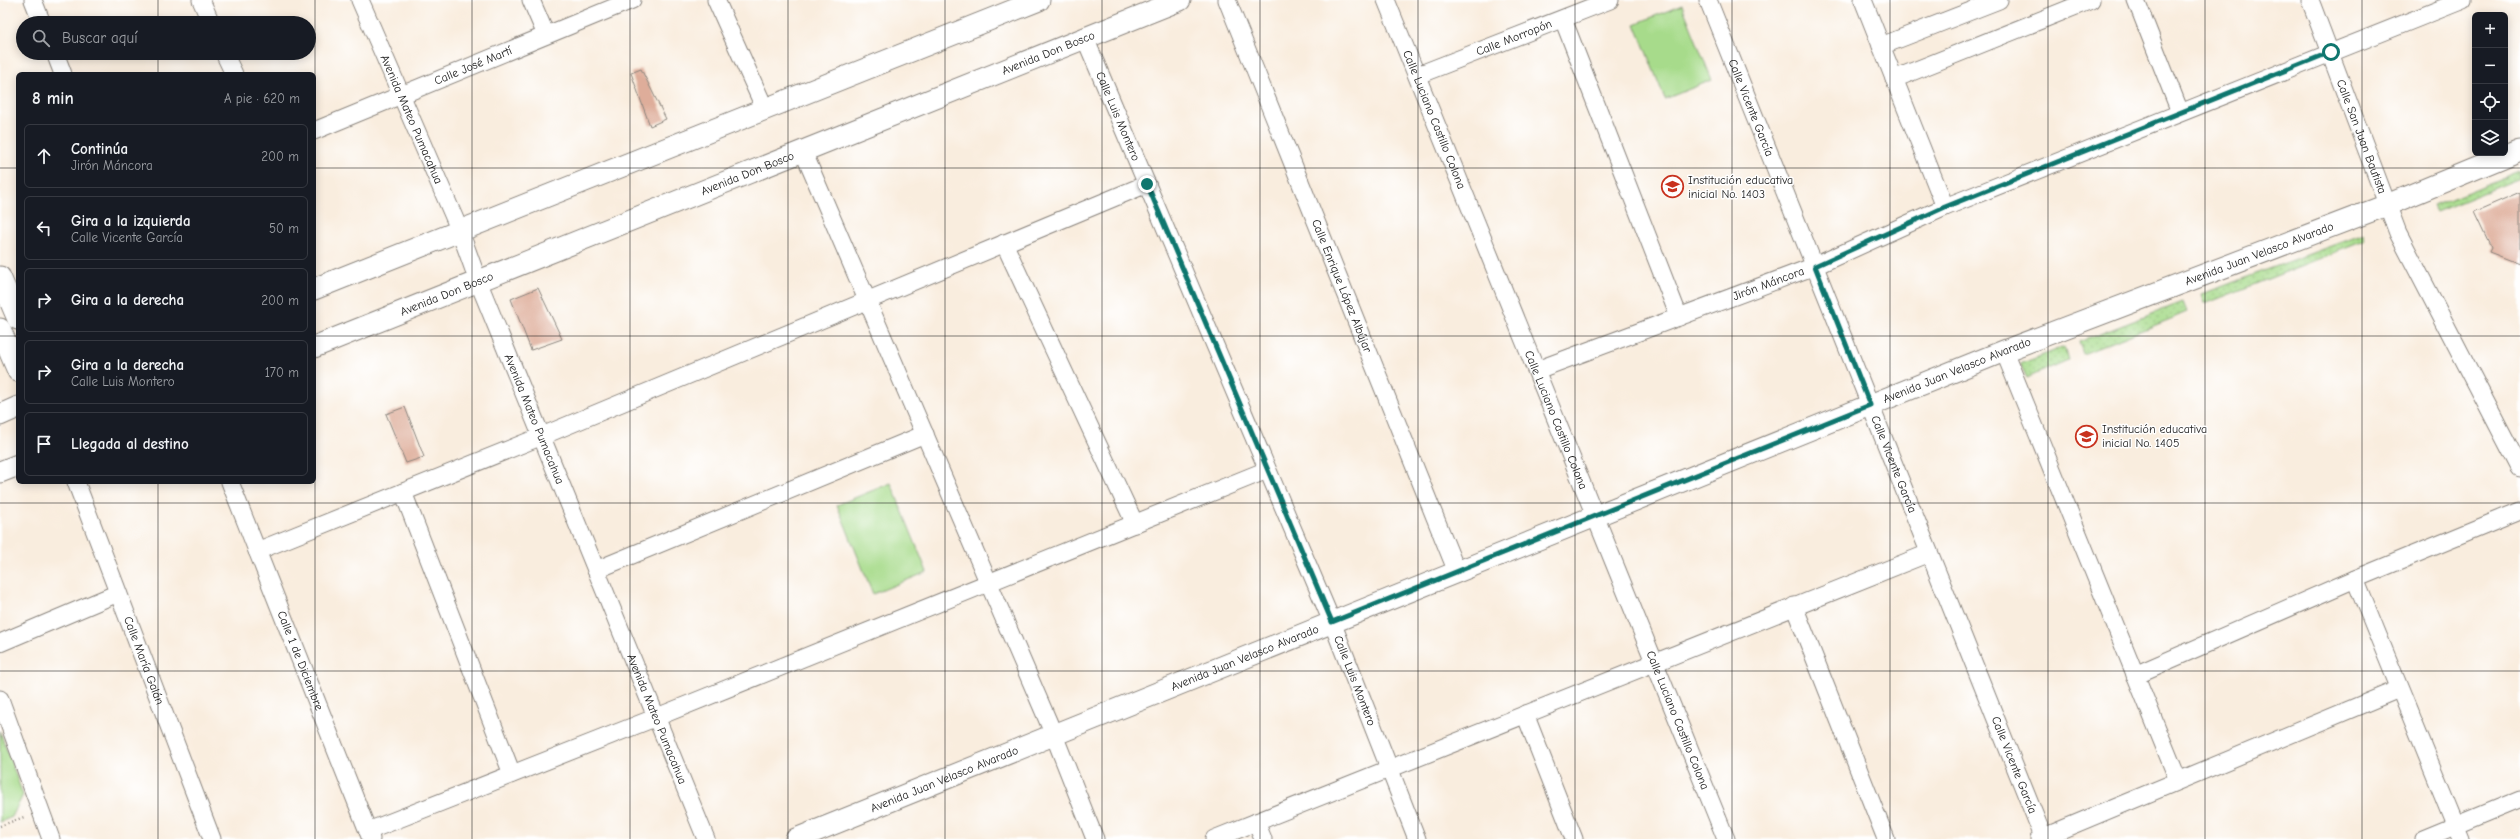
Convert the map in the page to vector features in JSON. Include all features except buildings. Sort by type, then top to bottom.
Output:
[{"type":"street","points":[[33,0],[39,16]]},
{"type":"street","points":[[201,0],[208,16]]},
{"type":"street","name":"Avenida Mateo Pumacahua","points":[[360,0],[460,231],[478,281],[706,839]]},
{"type":"street","points":[[531,0],[546,36]]},
{"type":"street","name":"Calle José Martí","points":[[316,130],[632,0]]},
{"type":"street","points":[[716,0],[765,110]]},
{"type":"street","points":[[316,288],[1039,0]]},
{"type":"street","name":"Avenida Don Bosco","points":[[316,345],[1180,0]]},
{"type":"street","name":"Calle Enrique López Albújar","points":[[1227,0],[1457,572]]},
{"type":"street","name":"Calle Luciano Castillo Colona","points":[[1386,0],[1418,75],[1726,839]]},
{"type":"street","name":"Calle Morropón","points":[[1418,75],[1610,0]]},
{"type":"street","name":"Calle Vicente García","points":[[1708,0],[2042,838]]},
{"type":"street","points":[[1863,0],[1945,207]]},
{"type":"street","points":[[1881,46],[1999,0]]},
{"type":"street","points":[[1894,79],[2091,0]]},
{"type":"street","points":[[2136,0],[2180,112]]},
{"type":"street","name":"Calle San Juan Bautista","points":[[2310,0],[2331,52],[2398,233],[2520,468]]},
{"type":"street","name":"Jirón Máncora","points":[[1537,370],[1815,266],[1945,207],[2463,0]]},
{"type":"street","points":[[1563,18],[1679,317]]},
{"type":"street","name":"Calle Luis Montero","points":[[1085,38],[1332,622],[1417,839]]},
{"type":"street","points":[[58,60],[63,72]]},
{"type":"street","points":[[227,60],[233,72]]},
{"type":"street","name":"Avenida Juan Velasco Alvarado","points":[[796,839],[2004,351],[2387,205],[2520,150]]},
{"type":"street","points":[[803,151],[1054,735],[1095,839]]},
{"type":"street","points":[[257,551],[542,436],[1147,184]]},
{"type":"street","points":[[1004,243],[1135,524]]},
{"type":"street","points":[[0,277],[16,314]]},
{"type":"street","points":[[0,329],[16,366]]},
{"type":"street","points":[[2004,351],[2178,780]]},
{"type":"street","points":[[0,415],[16,408]]},
{"type":"street","points":[[596,570],[925,434]]},
{"type":"street","points":[[0,472],[16,466]]},
{"type":"street","points":[[369,835],[512,774],[988,584],[1267,470]]},
{"type":"street","name":"Calle María Galán","points":[[77,484],[212,839]]},
{"type":"street","name":"Calle 1 de Diciembre","points":[[231,484],[369,835]]},
{"type":"street","points":[[403,492],[512,774]]},
{"type":"street","points":[[2135,675],[2355,579],[2520,511]]},
{"type":"street","points":[[1214,839],[1929,553]]},
{"type":"street","points":[[2355,579],[2459,833]]},
{"type":"street","points":[[0,643],[118,593]]},
{"type":"street","points":[[1794,606],[1886,839]]},
{"type":"street","points":[[2042,838],[2399,689]]},
{"type":"street","points":[[0,699],[51,839]]},
{"type":"street","points":[[1525,714],[1574,839]]},
{"type":"street","points":[[2423,839],[2459,833],[2520,798]]},
{"type":"street","points":[[1256,822],[1263,839]]},
{"type":"path","points":[[0,826],[41,810]]},
{"type":"green space","points":[[1682,5],[1712,80],[1665,99],[1635,24]]},
{"type":"green space","points":[[2520,171],[2520,178],[2436,212],[2433,206]]},
{"type":"green space","points":[[2363,234],[2364,241],[2205,304],[2202,294]]},
{"type":"green space","points":[[2183,302],[2187,312],[2083,354],[2079,342]]},
{"type":"green space","points":[[2064,347],[2068,360],[2027,378],[2020,364]]},
{"type":"green space","points":[[891,483],[927,572],[873,594],[837,505]]},
{"type":"green space","points":[[0,731],[23,795],[12,817],[0,822]]},
{"type":"place","name":"Institución educativa inicial No. 1403","points":[[1673,187]]},
{"type":"place","name":"Institución educativa inicial No. 1405","points":[[2087,436]]},
{"type":"route","points":[[1147,184],[1332,622],[1870,405],[1815,266],[1945,207],[2331,52]]}]
